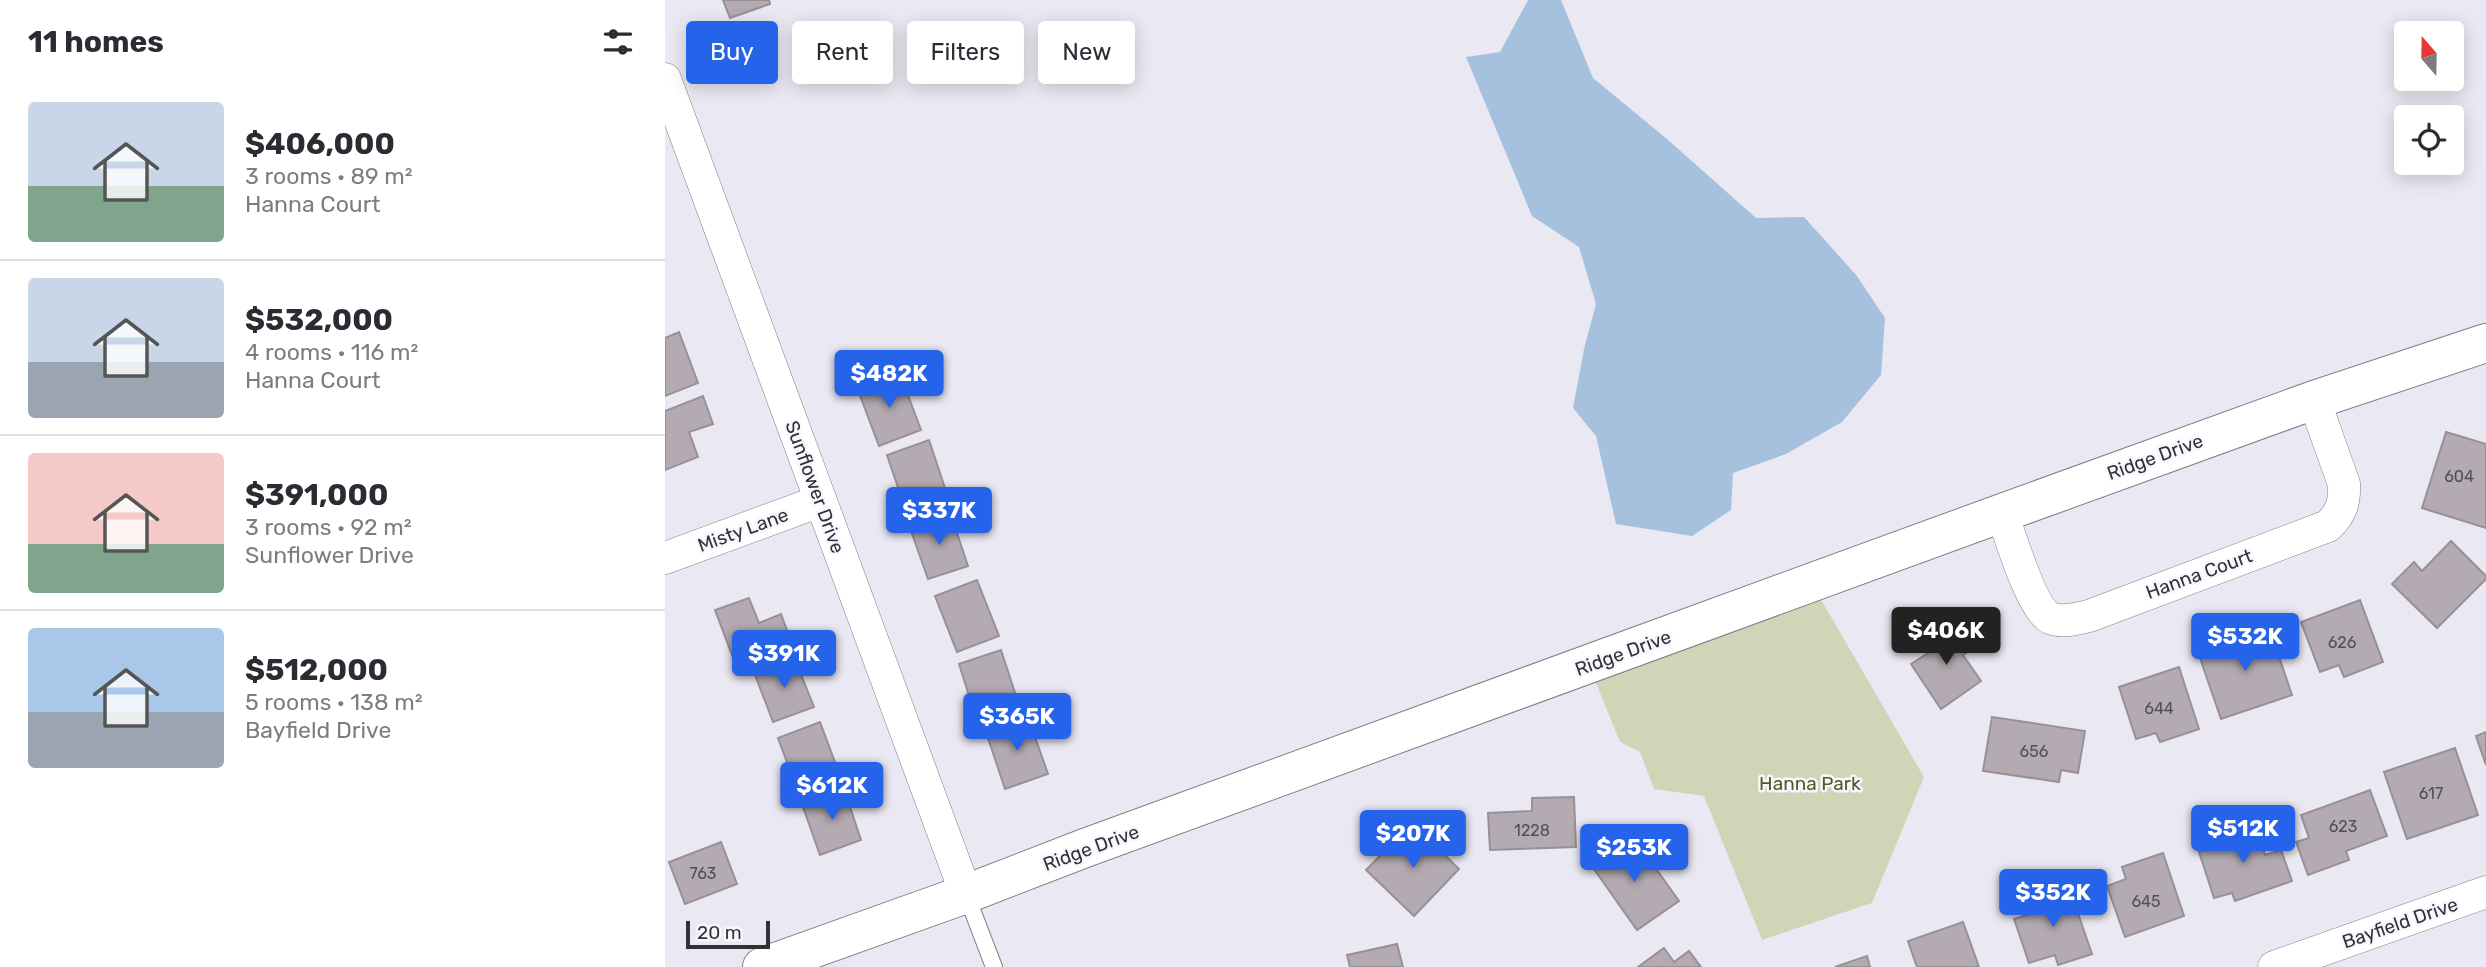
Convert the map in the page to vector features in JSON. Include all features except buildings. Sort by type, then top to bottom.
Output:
[{"type":"street","name":"Sunflower Drive","points":[[668,96],[966,894]]},
{"type":"street","name":"Ridge Drive","points":[[762,967],[2002,513],[2314,401],[2486,343]]},
{"type":"street","name":"Hanna Court","points":[[2002,513],[2034,600],[2043,613],[2056,620],[2089,616],[2328,526],[2335,519],[2345,498],[2344,484],[2314,401]]},
{"type":"street","name":"Misty Lane","points":[[665,558],[820,501]]},
{"type":"street","name":"Bayfield Drive","points":[[2274,967],[2486,892]]},
{"type":"lane","points":[[966,894],[994,967]]},
{"type":"green space","name":"Hanna Park","points":[[1819,596],[1924,777],[1872,903],[1762,940],[1704,796],[1654,789],[1640,752],[1620,742],[1594,678]]},
{"type":"water","points":[[1528,0],[1561,0],[1593,78],[1756,218],[1804,217],[1857,276],[1885,318],[1881,375],[1842,422],[1786,454],[1733,473],[1731,510],[1692,536],[1616,524],[1596,436],[1573,408],[1596,304],[1579,247],[1532,216],[1466,57],[1500,52]]}]
